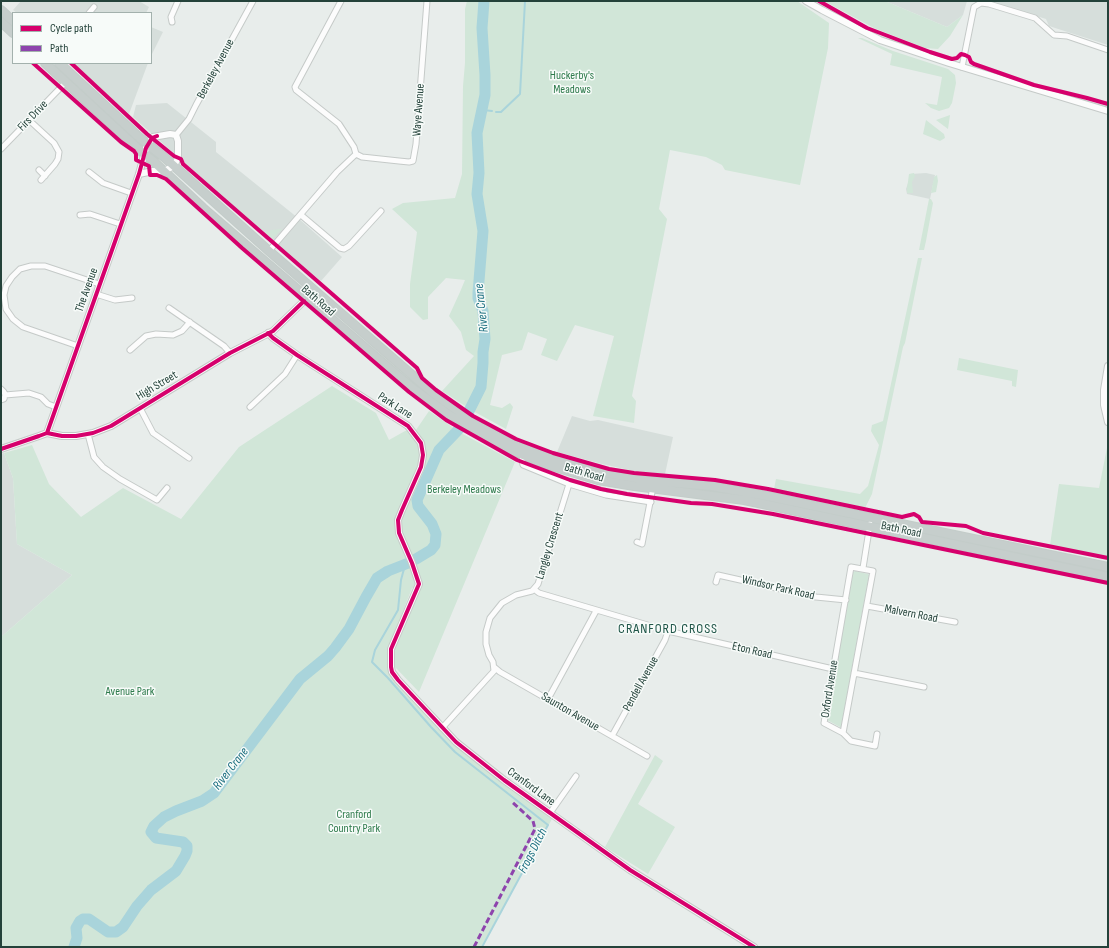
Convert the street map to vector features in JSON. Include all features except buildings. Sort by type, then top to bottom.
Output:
[{"type":"highway","points":[[1,10],[12,20]]},
{"type":"highway","points":[[1,22],[12,32]]},
{"type":"highway","name":"Bath Road","points":[[46,64],[203,208],[412,388],[506,448],[545,464],[613,483],[654,484],[732,490],[871,517],[1108,567]]},
{"type":"highway","name":"Bath Road","points":[[60,64],[140,138],[174,166],[269,251],[427,388],[451,412]]},
{"type":"highway","points":[[258,255],[263,255],[269,251]]},
{"type":"highway","name":"Bath Road","points":[[469,423],[551,458],[606,473],[654,484],[744,500],[870,526],[1108,577]]},
{"type":"street","points":[[172,22],[171,17],[178,1]]},
{"type":"street","name":"Berkeley Avenue","points":[[176,135],[189,119],[253,1]]},
{"type":"street","points":[[269,251],[338,172],[356,154],[354,147],[339,124],[296,90],[295,86],[341,1]]},
{"type":"street","name":"Waye Avenue","points":[[356,154],[362,157],[399,162],[413,161],[416,144],[427,1]]},
{"type":"street","points":[[806,1],[828,14],[880,40],[1108,112]]},
{"type":"street","points":[[962,67],[974,7],[978,4],[986,3],[1032,17],[1041,22],[1054,35],[1067,36],[1108,50]]},
{"type":"street","points":[[90,12],[94,7]]},
{"type":"street","name":"Firs Drive","points":[[1,149],[66,82]]},
{"type":"street","points":[[29,120],[54,143],[58,150],[57,161],[41,180]]},
{"type":"street","points":[[139,174],[153,171],[164,171],[174,166],[178,158],[178,141],[176,135],[170,134],[152,138],[144,154]]},
{"type":"street","name":"The Avenue","points":[[47,433],[139,174],[144,154]]},
{"type":"street","points":[[39,170],[45,176]]},
{"type":"street","points":[[89,172],[103,182],[131,193]]},
{"type":"street","points":[[301,215],[340,248],[344,249],[349,246],[381,211]]},
{"type":"street","points":[[80,215],[90,214],[120,224]]},
{"type":"street","points":[[78,346],[23,327],[13,319],[6,309],[4,295],[6,286],[20,269],[31,266],[45,266],[99,284]]},
{"type":"street","points":[[96,294],[115,300],[132,298]]},
{"type":"street","name":"High Street","points":[[1,450],[47,433],[62,436],[88,434],[111,426],[230,353],[268,333],[277,327],[307,298]]},
{"type":"street","points":[[169,308],[226,347],[230,353]]},
{"type":"street","points":[[130,350],[146,336],[156,334],[177,334],[190,322]]},
{"type":"street","name":"Park Lane","points":[[268,333],[297,355],[408,426],[421,443],[423,455],[421,467],[398,520],[399,533],[419,584]]},
{"type":"street","points":[[250,407],[285,374],[297,355]]},
{"type":"street","points":[[1108,366],[1104,390],[1104,405],[1108,422]]},
{"type":"street","points":[[1,389],[5,395]]},
{"type":"street","points":[[5,395],[29,393],[41,397],[48,404],[56,407]]},
{"type":"street","points":[[1,400],[4,399],[5,395]]},
{"type":"street","points":[[140,408],[153,433],[189,458]]},
{"type":"street","points":[[88,434],[94,457],[103,467],[120,479],[157,500],[166,488]]},
{"type":"street","points":[[523,455],[523,465],[569,484],[606,495],[651,502]]},
{"type":"street","name":"Langley Crescent","points":[[494,667],[486,644],[486,632],[490,618],[502,603],[516,595],[535,590],[569,484]]},
{"type":"street","points":[[642,544],[654,484]]},
{"type":"street","points":[[863,568],[871,517]]},
{"type":"street","name":"Oxford Avenue","points":[[851,567],[873,570],[842,733],[824,723],[846,600],[851,567]]},
{"type":"street","name":"Windsor Park Road","points":[[716,582],[718,575],[816,597],[846,600]]},
{"type":"street","name":"Cranford Lane","points":[[419,584],[391,649],[391,667],[392,672],[398,680],[442,728],[456,742],[488,768],[630,870],[754,947]]},
{"type":"street","name":"Eton Road","points":[[535,590],[539,594],[668,631],[833,670]]},
{"type":"street","name":"Malvern Road","points":[[867,606],[955,622]]},
{"type":"street","points":[[548,699],[596,611]]},
{"type":"street","name":"Pendell Avenue","points":[[612,736],[665,640],[668,631]]},
{"type":"street","points":[[442,728],[489,677],[494,671],[494,667]]},
{"type":"street","name":"Saunton Avenue","points":[[494,667],[500,672],[647,756]]},
{"type":"street","points":[[854,673],[924,687]]},
{"type":"street","points":[[842,733],[851,741],[874,749],[877,734]]},
{"type":"street","points":[[550,813],[576,776]]},
{"type":"shaded area","points":[[21,1],[139,1],[149,7],[146,12],[16,12],[13,10]]},
{"type":"shaded area","points":[[885,1],[967,1],[963,15],[947,27]]},
{"type":"shaded area","points":[[988,1],[1108,1],[1108,45],[1049,26],[1046,19]]},
{"type":"shaded area","points":[[152,27],[163,32],[152,54]]},
{"type":"shaded area","points":[[73,64],[148,64],[129,114]]},
{"type":"shaded area","points":[[167,103],[216,142],[216,152],[298,218],[342,257],[321,281],[202,184],[204,180],[133,117],[136,105]]},
{"type":"shaded area","points":[[926,173],[935,175],[930,199],[907,194],[906,189],[911,174]]},
{"type":"shaded area","points":[[572,416],[590,421],[598,420],[673,437],[665,474],[634,471],[557,452]]},
{"type":"shaded area","points":[[4,453],[13,478],[17,544],[72,575],[1,637],[1,454]]},
{"type":"green space","name":"Huckerby's Meadows","points":[[467,1],[797,1],[829,23],[828,48],[800,185],[725,170],[722,165],[706,157],[670,150],[659,209],[667,219],[632,396],[636,401],[634,423],[593,416],[614,336],[575,325],[557,361],[541,355],[547,339],[528,332],[522,350],[502,355],[490,405],[502,408],[510,403],[513,407],[506,429],[473,411],[442,391],[474,356],[466,350],[461,332],[449,316],[465,280],[446,278],[428,297],[428,319],[423,320],[410,307],[410,284],[417,232],[392,209],[403,203],[455,198],[462,174],[465,9]]},
{"type":"green space","points":[[824,1],[885,1],[947,27],[963,15],[950,36],[938,49],[925,48],[874,28]]},
{"type":"green space","points":[[858,38],[862,38],[893,51],[948,69],[955,75],[956,83],[952,103],[949,108],[939,111],[931,108],[925,103],[937,105],[942,77],[890,65],[892,54]]},
{"type":"green space","points":[[950,115],[948,129],[936,120]]},
{"type":"green space","points":[[926,120],[944,134],[945,138],[940,141],[923,134]]},
{"type":"green space","points":[[914,173],[915,176],[912,182],[913,193],[907,193],[909,174]]},
{"type":"green space","points":[[937,175],[938,181],[936,192],[931,193],[934,177]]},
{"type":"green space","points":[[929,199],[931,199],[933,203],[926,241],[924,250],[919,250]]},
{"type":"green space","points":[[282,229],[272,240],[263,232],[272,230]]},
{"type":"green space","points":[[918,258],[922,258],[905,343],[872,494],[865,508],[774,489],[776,479],[860,494],[868,486],[879,445],[871,431],[872,425],[883,421]]},
{"type":"green space","points":[[959,358],[1018,370],[1016,387],[1012,386],[1012,381],[957,370]]},
{"type":"green space","points":[[332,386],[376,413],[389,440],[405,431],[416,430],[429,411],[461,433],[515,462],[419,692],[394,666],[394,649],[421,585],[412,588],[389,647],[388,668],[401,689],[445,735],[460,748],[552,819],[481,947],[1,947],[1,637],[72,575],[17,544],[13,478],[4,453],[32,445],[49,484],[81,517],[123,488],[181,519],[239,447]]},
{"type":"green space","points":[[1107,448],[1108,557],[1050,545],[1059,484],[1099,488]]},
{"type":"green space","points":[[855,571],[869,575],[840,727],[827,720],[827,717],[853,572]]},
{"type":"green space","points":[[655,755],[663,761],[638,804],[675,827],[648,874],[605,847]]},
{"type":"waterway","name":"River Crane","points":[[416,559],[431,550],[435,545],[436,534],[432,524],[418,506],[417,500],[439,450],[461,427],[481,387],[485,339],[483,311],[478,298],[483,231],[477,194],[479,173],[477,133],[485,95],[482,28],[484,1]]},
{"type":"waterway","points":[[496,112],[501,112],[520,94],[525,1]]},
{"type":"waterway","points":[[483,110],[492,111]]},
{"type":"waterway","name":"River Crane","points":[[74,947],[77,938],[76,928],[80,921],[83,919],[89,919],[108,932],[116,932],[123,927],[137,906],[151,890],[176,871],[185,856],[187,846],[183,842],[156,838],[151,832],[154,826],[164,817],[202,801],[214,793],[300,679],[328,656],[335,648],[349,629],[377,578],[388,571],[411,562]]},
{"type":"waterway","name":"Frogs Ditch","points":[[405,565],[401,580],[398,610],[375,650],[372,662],[455,752],[548,825],[482,947]]},
{"type":"marked path","points":[[474,947],[535,829],[533,821],[512,802]]},
{"type":"cycle path","points":[[819,1],[867,28],[930,52],[952,59],[957,58],[961,54],[965,55],[969,57],[971,62],[974,64],[1034,85],[1108,104]]},
{"type":"cycle path","points":[[34,64],[121,142],[134,151],[136,154],[136,160],[149,166],[150,175],[157,175],[166,179],[242,248],[409,392],[446,420],[517,460],[570,480],[601,489],[627,494],[691,503],[712,504],[773,514],[1108,583]]},
{"type":"cycle path","points":[[72,64],[147,134],[174,156],[181,159],[183,164],[417,368],[422,378],[436,390],[473,416],[516,439],[553,453],[609,469],[634,473],[715,480],[768,489],[902,517],[914,514],[919,517],[922,522],[966,526],[983,533],[1108,558]]},
{"type":"cycle path","points":[[47,433],[139,174],[146,148],[152,138],[157,136]]},
{"type":"cycle path","points":[[1,449],[47,433],[62,436],[76,436],[93,433],[111,426],[230,353],[273,331],[304,301]]},
{"type":"cycle path","points":[[268,333],[297,355],[408,426],[421,443],[423,455],[421,467],[398,520],[399,533],[419,584],[391,649],[392,672],[398,680],[456,742],[504,780],[630,870],[754,947]]},
{"type":"district","name":"CRANFORD CROSS","points":[[668,629]]},
{"type":"park label","name":"Berkeley Meadows","points":[[464,490]]},
{"type":"park label","name":"Avenue Park","points":[[130,692]]},
{"type":"park label","name":"Cranford Country Park","points":[[354,822]]}]
